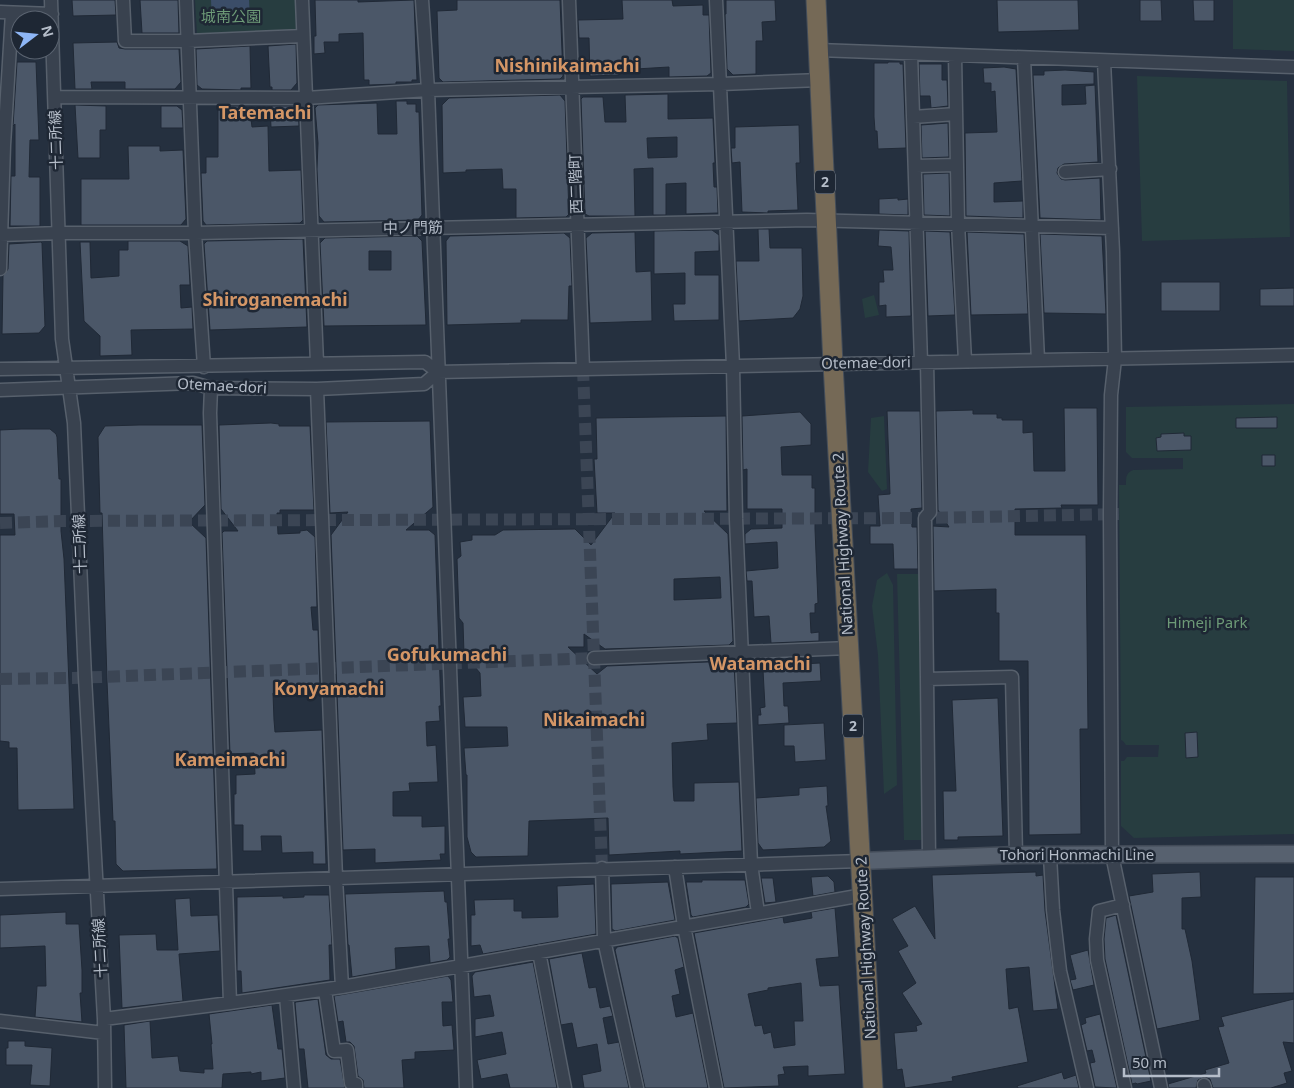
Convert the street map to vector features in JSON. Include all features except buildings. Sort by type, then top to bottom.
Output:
[{"type":"highway","name":"National Highway Route 2","points":[[816,0],[833,364],[873,1088]]},
{"type":"main road","name":"Tohori Honmachi Line","points":[[861,861],[1016,856],[1294,854]]},
{"type":"street","points":[[123,0],[125,41],[187,41],[303,36]]},
{"type":"street","points":[[186,0],[195,233],[204,367]]},
{"type":"street","points":[[302,0],[317,363]]},
{"type":"street","points":[[422,0],[434,228],[466,1088]]},
{"type":"street","name":"西二階町","points":[[569,0],[583,369]]},
{"type":"street","points":[[716,0],[733,366],[736,518],[751,864],[758,913]]},
{"type":"street","points":[[0,269],[6,13]]},
{"type":"street","points":[[818,50],[1294,67]]},
{"type":"street","points":[[911,54],[930,512],[925,518],[929,858]]},
{"type":"street","points":[[955,55],[958,223],[966,362]]},
{"type":"street","points":[[1024,58],[1038,360]]},
{"type":"street","name":"十二所線","points":[[54,60],[62,338],[74,422],[106,1088]]},
{"type":"street","points":[[1104,60],[1110,169],[1115,359],[1111,395],[1110,514],[1112,855],[1161,1088]]},
{"type":"street","points":[[55,97],[306,98],[428,90],[820,80]]},
{"type":"street","points":[[913,117],[956,114]]},
{"type":"street","points":[[915,166],[956,165]]},
{"type":"street","points":[[1065,172],[1110,169]]},
{"type":"street","name":"中ノ門筋","points":[[1,235],[195,233],[826,220],[1112,228]]},
{"type":"street","name":"Otemae-dori","points":[[0,369],[425,362],[438,372],[1294,355]]},
{"type":"street","name":"Otemae-dori","points":[[0,390],[192,383],[211,388],[317,389],[424,384],[438,372]]},
{"type":"street","points":[[211,388],[210,414],[230,1003]]},
{"type":"street","points":[[317,389],[342,987]]},
{"type":"street","points":[[594,658],[849,648]]},
{"type":"street","points":[[927,679],[1012,677],[1016,856]]},
{"type":"street","points":[[1050,856],[1053,910],[1060,971],[1087,1088]]},
{"type":"street","points":[[0,889],[861,861]]},
{"type":"street","points":[[675,867],[684,926],[716,1088]]},
{"type":"street","points":[[602,868],[604,940],[637,1088]]},
{"type":"street","points":[[104,1018],[325,990],[862,895]]},
{"type":"street","points":[[1123,905],[1099,911],[1096,939],[1102,987],[1125,1088]]},
{"type":"street","points":[[539,952],[565,1088]]},
{"type":"street","points":[[325,990],[334,1051],[347,1050],[351,1083],[356,1084],[356,1088]]},
{"type":"street","points":[[286,996],[294,1088]]},
{"type":"street","points":[[0,1021],[104,1033]]},
{"type":"green space","name":"城南公園","points":[[195,0],[296,0],[297,30],[197,35]]},
{"type":"green space","points":[[1233,0],[1294,0],[1294,51],[1233,49]]},
{"type":"green space","points":[[1137,76],[1287,81],[1290,237],[1142,241]]},
{"type":"green space","points":[[874,295],[879,315],[865,318],[862,299]]},
{"type":"green space","name":"Himeji Park","points":[[1294,404],[1294,834],[1134,838],[1121,826],[1121,761],[1124,761],[1127,757],[1158,757],[1159,745],[1126,745],[1121,740],[1119,485],[1126,485],[1127,476],[1133,470],[1183,469],[1183,458],[1132,458],[1126,452],[1126,407]]},
{"type":"green space","points":[[884,416],[887,489],[882,491],[868,472],[871,418]]},
{"type":"green space","points":[[887,573],[893,585],[897,785],[884,794],[878,655],[872,606],[877,580]]},
{"type":"green space","points":[[897,574],[922,574],[921,840],[904,840]]},
{"type":"water","points":[[211,0],[249,0],[250,19],[212,21]]},
{"type":"tunnel","points":[[583,369],[602,868]]},
{"type":"tunnel","points":[[0,523],[64,521],[925,518],[1119,514]]},
{"type":"tunnel","points":[[0,679],[73,678],[594,658]]},
{"type":"district","name":"Nishinikaimachi","points":[[567,66]]},
{"type":"district","name":"Tatemachi","points":[[265,113]]},
{"type":"district","name":"Shiroganemachi","points":[[275,300]]},
{"type":"district","name":"Gofukumachi","points":[[447,655]]},
{"type":"district","name":"Watamachi","points":[[760,664]]},
{"type":"district","name":"Konyamachi","points":[[329,689]]},
{"type":"district","name":"Nikaimachi","points":[[594,720]]},
{"type":"district","name":"Kameimachi","points":[[230,760]]}]
